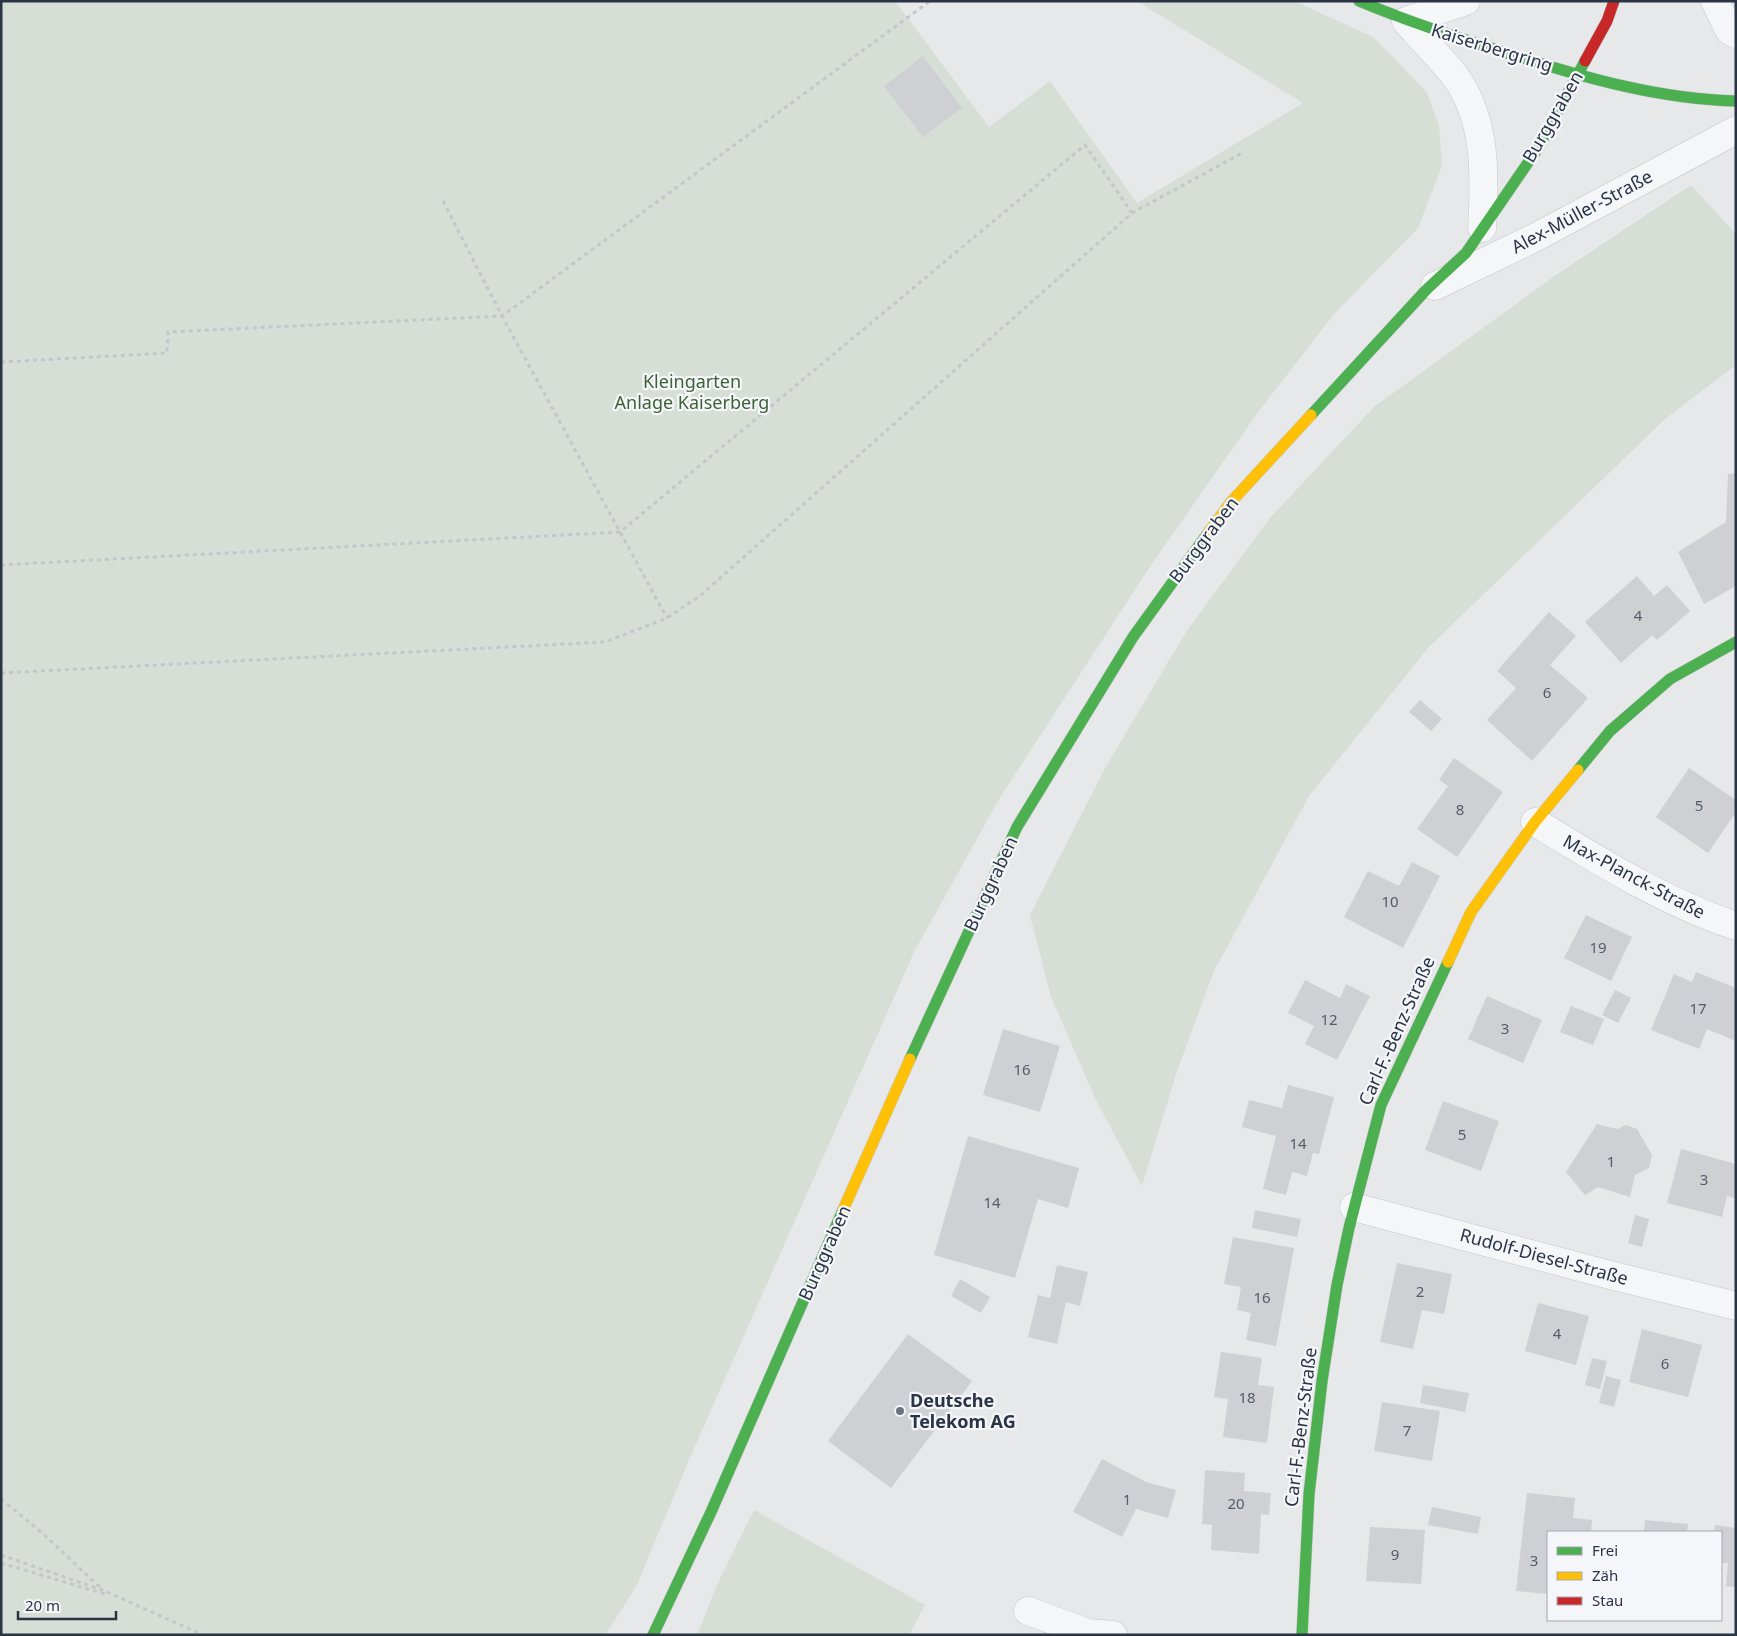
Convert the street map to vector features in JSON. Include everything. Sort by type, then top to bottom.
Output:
[{"type":"street","name":"Kaiserbergring","points":[[1358,1],[1406,22],[1578,75]]},
{"type":"street","name":"Kaiserbergring","points":[[1406,22],[1466,1]]},
{"type":"street","name":"Burggraben","points":[[653,1635],[711,1512],[901,1079],[1017,827],[1133,637],[1231,502],[1427,290],[1466,253],[1538,148],[1607,21],[1614,1]]},
{"type":"street","points":[[1715,1],[1729,30],[1736,34]]},
{"type":"street","name":"Burggraben","points":[[1406,22],[1455,77],[1475,116],[1485,172],[1482,228]]},
{"type":"street","points":[[1578,75],[1665,94],[1712,101],[1736,101]]},
{"type":"street","name":"Alex-Müller-Straße","points":[[1427,290],[1536,237],[1736,130]]},
{"type":"street","name":"Carl-F.-Benz-Straße","points":[[1302,1635],[1309,1494],[1322,1381],[1337,1285],[1354,1207],[1381,1105],[1415,1027],[1471,912],[1535,822],[1610,731],[1670,679],[1736,642]]},
{"type":"street","name":"Max-Planck-Straße","points":[[1535,822],[1607,866],[1706,916],[1736,926]]},
{"type":"street","name":"Rudolf-Diesel-Straße","points":[[1354,1207],[1610,1276],[1736,1306]]},
{"type":"street","points":[[1028,1611],[1088,1633],[1114,1635]]},
{"type":"path","points":[[1,362],[167,353],[168,332],[502,316],[930,1]]},
{"type":"path","points":[[1,565],[620,532],[1085,145],[1132,213]]},
{"type":"path","points":[[1,673],[605,642],[667,618],[701,595],[1132,213],[1244,152]]},
{"type":"path","points":[[443,201],[502,316],[667,618]]},
{"type":"path","points":[[1,1499],[105,1591]]},
{"type":"path","points":[[1,1555],[105,1591],[203,1635]]},
{"type":"path","points":[[1,1563],[126,1600]]},
{"type":"green space","name":"Kleingarten Anlage Kaiserberg","points":[[1,1],[895,1],[989,127],[1050,81],[1137,203],[1303,103],[1137,1],[1294,1],[1373,37],[1426,91],[1439,125],[1442,166],[1418,228],[1334,314],[1256,415],[1149,568],[999,799],[915,950],[691,1455],[636,1587],[605,1635],[1,1635]]},
{"type":"green space","points":[[1691,185],[1736,234],[1736,365],[1665,419],[1428,648],[1309,796],[1214,971],[1176,1074],[1142,1186],[1096,1100],[1051,997],[1030,915],[1104,770],[1186,632],[1270,518],[1374,407],[1556,275]]},
{"type":"green space","points":[[754,1510],[925,1605],[909,1635],[697,1635],[717,1585]]},
{"type":"building","points":[[923,56],[962,108],[923,137],[884,86]]},
{"type":"building","points":[[1736,473],[1736,586],[1704,604],[1678,552],[1726,522],[1728,474]]},
{"type":"building","points":[[1637,576],[1654,596],[1667,585],[1690,611],[1657,640],[1652,635],[1621,663],[1585,622]]},
{"type":"building","points":[[1549,612],[1576,636],[1550,665],[1588,698],[1532,761],[1487,720],[1516,688],[1497,671]]},
{"type":"building","points":[[1420,700],[1442,719],[1431,731],[1409,712]]},
{"type":"building","points":[[1454,758],[1503,792],[1457,857],[1417,829],[1448,786],[1439,780]]},
{"type":"building","points":[[1689,768],[1736,800],[1736,812],[1708,853],[1656,817]]},
{"type":"building","points":[[1412,862],[1440,876],[1403,948],[1344,917],[1368,871],[1399,886]]},
{"type":"building","points":[[1586,915],[1632,937],[1611,981],[1564,958]]},
{"type":"building","points":[[1696,972],[1736,988],[1736,1041],[1707,1029],[1699,1049],[1651,1030],[1674,974],[1692,982]]},
{"type":"building","points":[[1305,980],[1340,998],[1346,984],[1370,996],[1337,1060],[1305,1044],[1314,1026],[1288,1013]]},
{"type":"building","points":[[1615,990],[1631,998],[1618,1023],[1602,1015]]},
{"type":"building","points":[[1487,996],[1542,1020],[1523,1063],[1468,1039]]},
{"type":"building","points":[[1571,1006],[1604,1019],[1593,1045],[1560,1032]]},
{"type":"building","points":[[1003,1029],[1060,1046],[1040,1112],[983,1095]]},
{"type":"building","points":[[1288,1085],[1334,1097],[1319,1154],[1313,1153],[1307,1176],[1292,1172],[1286,1195],[1263,1189],[1276,1136],[1242,1127],[1249,1100],[1282,1108]]},
{"type":"building","points":[[1443,1101],[1499,1121],[1481,1171],[1425,1150]]},
{"type":"building","points":[[1597,1124],[1617,1129],[1626,1125],[1637,1129],[1652,1155],[1649,1168],[1635,1175],[1630,1197],[1598,1187],[1585,1195],[1566,1172]]},
{"type":"building","points":[[968,1136],[1079,1168],[1068,1208],[1038,1199],[1015,1278],[934,1255]]},
{"type":"building","points":[[1681,1149],[1736,1164],[1736,1199],[1727,1196],[1722,1217],[1667,1203]]},
{"type":"building","points":[[1255,1210],[1301,1219],[1297,1237],[1252,1228]]},
{"type":"building","points":[[1635,1215],[1649,1219],[1642,1247],[1628,1243]]},
{"type":"building","points":[[1233,1237],[1294,1248],[1276,1346],[1246,1340],[1251,1313],[1237,1310],[1241,1287],[1224,1284]]},
{"type":"building","points":[[1397,1263],[1452,1274],[1444,1314],[1422,1310],[1413,1349],[1380,1342]]},
{"type":"building","points":[[1057,1265],[1088,1272],[1080,1306],[1066,1302],[1057,1344],[1028,1337],[1038,1295],[1050,1298]]},
{"type":"building","points":[[960,1279],[990,1297],[981,1313],[951,1296]]},
{"type":"building","points":[[1538,1303],[1589,1316],[1576,1365],[1525,1351]]},
{"type":"building","points":[[1642,1329],[1702,1345],[1688,1397],[1629,1382]]},
{"type":"building","name":"Deutsche Telekom AG","points":[[908,1334],[972,1381],[891,1488],[828,1441]]},
{"type":"building","points":[[1221,1352],[1262,1358],[1258,1385],[1274,1387],[1267,1443],[1223,1437],[1228,1399],[1214,1397]]},
{"type":"building","points":[[1592,1358],[1607,1361],[1600,1389],[1585,1385]]},
{"type":"building","points":[[1606,1376],[1621,1380],[1614,1407],[1599,1403]]},
{"type":"building","points":[[1423,1385],[1469,1393],[1465,1412],[1420,1403]]},
{"type":"building","points":[[1382,1402],[1440,1411],[1432,1461],[1374,1451]]},
{"type":"building","points":[[1102,1459],[1146,1482],[1176,1490],[1168,1518],[1136,1509],[1122,1537],[1073,1512]]},
{"type":"building","points":[[1205,1470],[1245,1473],[1244,1491],[1271,1493],[1269,1515],[1261,1514],[1259,1554],[1211,1550],[1212,1525],[1202,1524]]},
{"type":"building","points":[[1527,1493],[1575,1498],[1573,1518],[1592,1520],[1591,1531],[1547,1531],[1547,1594],[1516,1591]]},
{"type":"building","points":[[1432,1507],[1481,1517],[1478,1534],[1428,1525]]},
{"type":"building","points":[[1645,1520],[1688,1524],[1687,1531],[1644,1531]]},
{"type":"building","points":[[1715,1525],[1736,1528],[1736,1587],[1726,1586],[1728,1563],[1722,1563],[1722,1531],[1714,1531]]},
{"type":"building","points":[[1370,1527],[1425,1530],[1421,1584],[1366,1581]]},
{"type":"traffic: fast","points":[[1359,1],[1455,36],[1595,79],[1651,92],[1736,101]]},
{"type":"traffic: fast","points":[[1311,415],[1427,289],[1466,253],[1538,148],[1585,61]]},
{"type":"traffic: fast","points":[[910,1059],[1017,827],[1133,637],[1208,533]]},
{"type":"traffic: fast","points":[[1578,770],[1610,731],[1670,679],[1736,642]]},
{"type":"traffic: fast","points":[[1302,1635],[1309,1494],[1322,1381],[1337,1285],[1349,1228],[1381,1105],[1448,962]]},
{"type":"traffic: fast","points":[[653,1635],[711,1512],[843,1210]]},
{"type":"traffic: slow","points":[[1208,533],[1231,502],[1311,415]]},
{"type":"traffic: slow","points":[[1448,962],[1471,912],[1535,822],[1578,770]]},
{"type":"traffic: slow","points":[[843,1210],[910,1059]]},
{"type":"traffic: jam","points":[[1585,61],[1607,21],[1614,1]]},
{"type":"place","name":"Deutsche Telekom AG","points":[[900,1411]]}]
